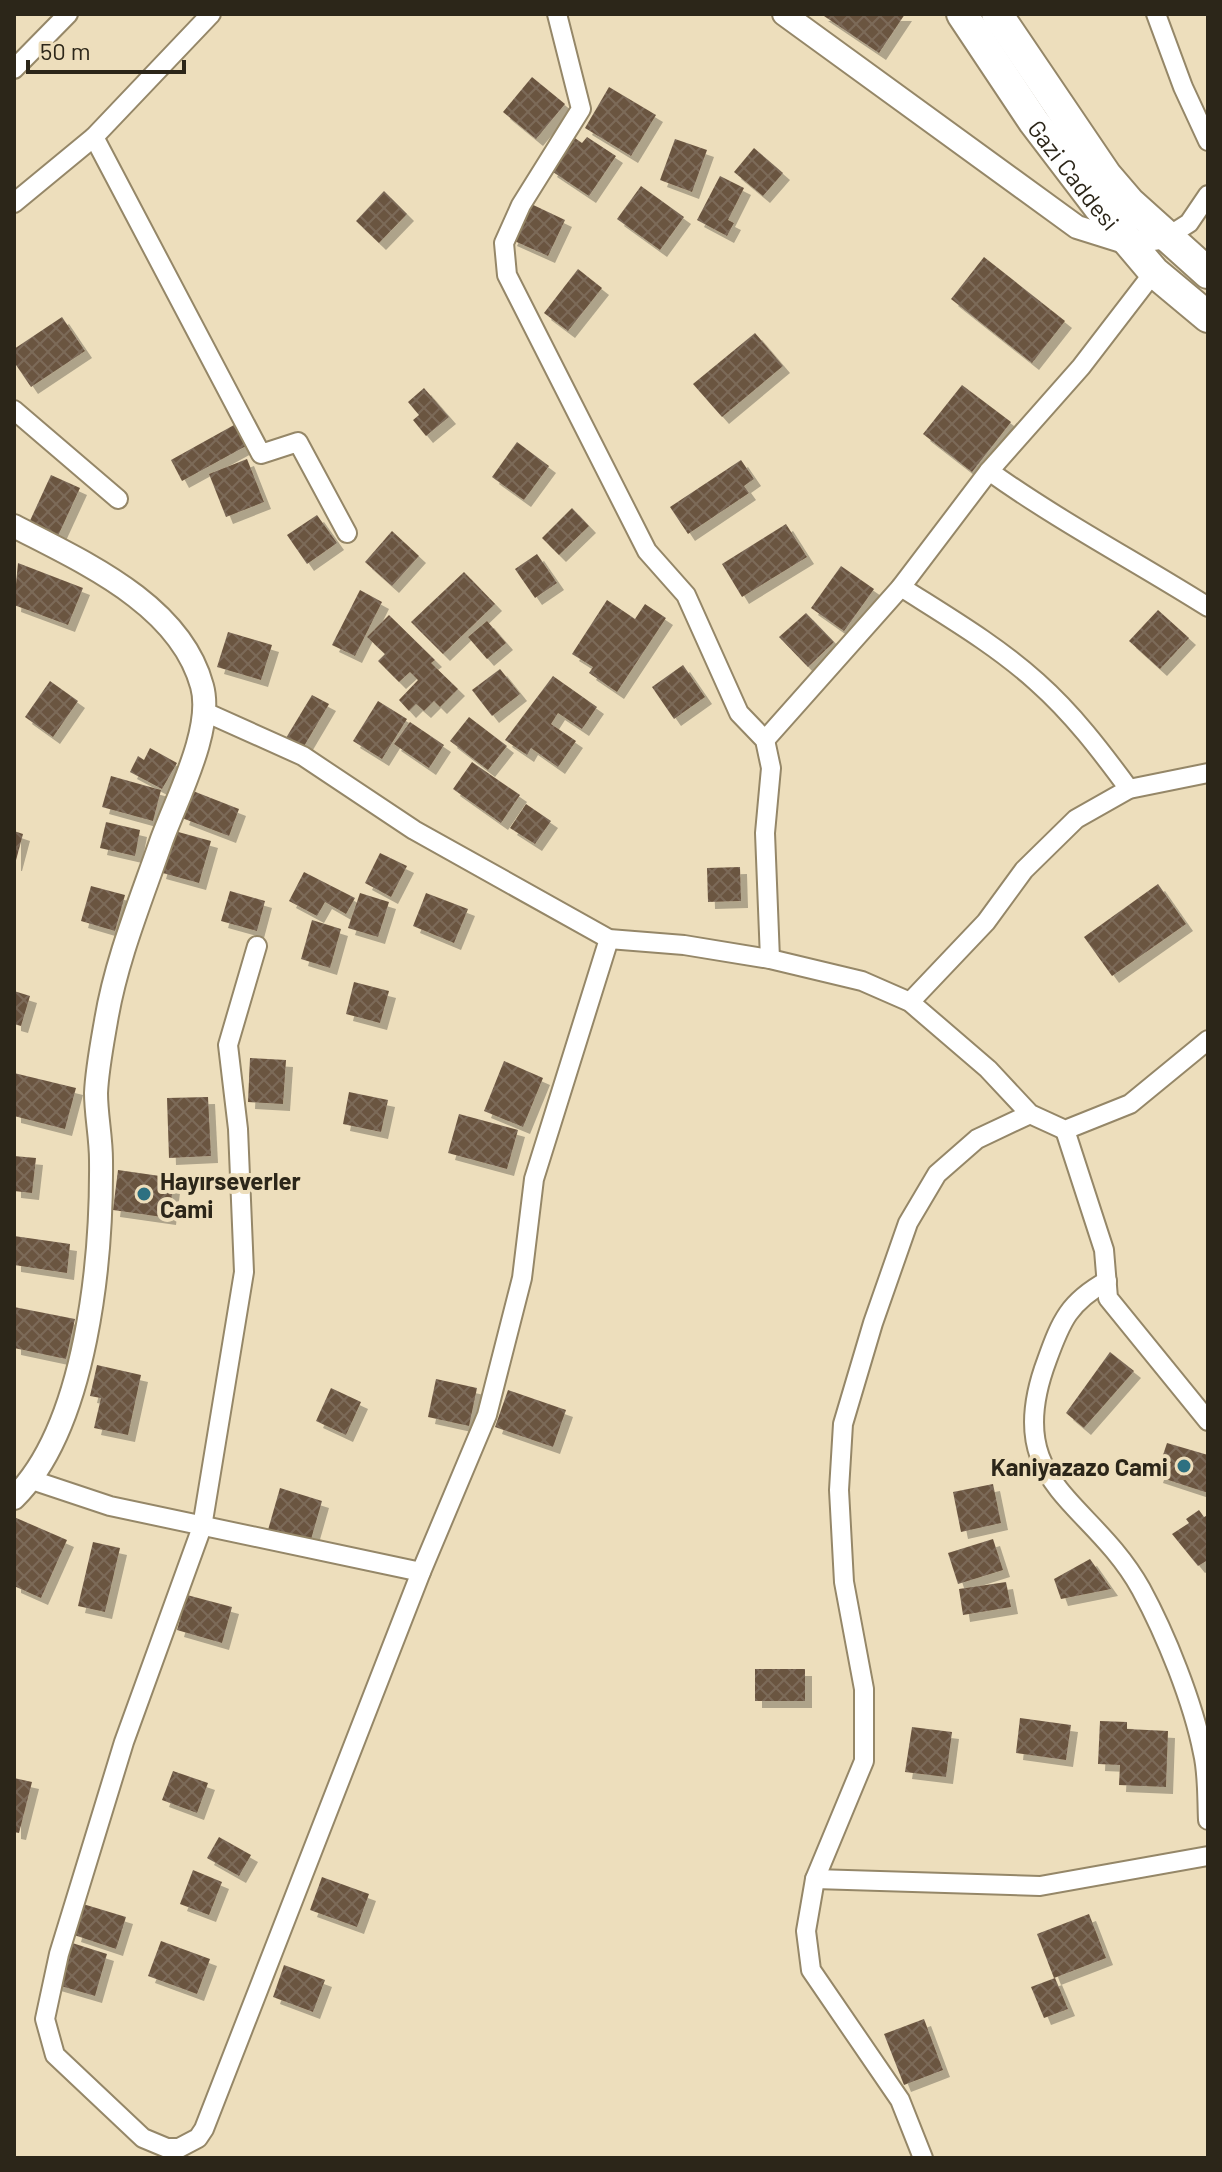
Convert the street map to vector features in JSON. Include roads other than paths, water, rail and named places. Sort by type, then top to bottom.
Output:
[{"type":"highway","name":"Gazi Caddesi","points":[[962,14],[1042,132],[1128,243],[1154,272],[1208,317]]},
{"type":"highway","name":"Gazi Caddesi","points":[[997,14],[1096,163],[1130,203],[1208,273]]},
{"type":"street","points":[[14,69],[68,14]]},
{"type":"street","points":[[14,203],[94,137],[211,14]]},
{"type":"street","points":[[557,14],[581,109],[521,205],[504,243],[507,275],[647,551],[686,595],[739,713],[765,740],[771,768],[765,833],[770,959]]},
{"type":"street","points":[[784,14],[1077,227],[1128,243],[1167,237],[1189,223],[1208,195]]},
{"type":"street","points":[[1156,14],[1183,87],[1208,141]]},
{"type":"street","points":[[94,137],[261,454],[298,442],[347,533]]},
{"type":"street","points":[[765,740],[901,587],[989,471],[1081,367],[1154,272]]},
{"type":"street","points":[[14,410],[118,499]]},
{"type":"street","points":[[989,471],[1050,515],[1134,560],[1208,607]]},
{"type":"street","points":[[14,526],[109,578],[178,634],[195,662],[205,712],[126,944],[106,1019],[96,1092],[101,1160],[84,1349],[59,1434],[32,1480],[14,1498]]},
{"type":"street","points":[[901,587],[995,648],[1038,683],[1087,733],[1129,789]]},
{"type":"street","points":[[205,712],[303,756],[414,830],[609,939],[684,945],[770,959],[862,981],[910,1002],[928,1014],[988,1069],[1030,1114],[1065,1130],[1130,1104],[1208,1040]]},
{"type":"street","points":[[910,1002],[986,922],[1024,870],[1076,819],[1129,789],[1208,773]]},
{"type":"street","points":[[257,946],[228,1045],[238,1129],[244,1272],[202,1527],[124,1742],[59,1954],[45,2019],[55,2055],[131,2130],[167,2148],[190,2143],[204,2129],[421,1572],[487,1415],[522,1278],[534,1179],[609,939]]},
{"type":"street","points":[[923,2158],[900,2100],[811,1970],[806,1931],[815,1879],[864,1761],[864,1689],[844,1582],[839,1490],[843,1424],[873,1323],[908,1223],[937,1174],[977,1139],[1030,1114]]},
{"type":"street","points":[[1065,1130],[1104,1250],[1108,1298],[1208,1421]]},
{"type":"street","points":[[1107,1281],[1081,1295],[1061,1321],[1042,1374],[1032,1418],[1037,1455],[1062,1492],[1140,1587],[1191,1709],[1204,1754],[1208,1820]]},
{"type":"street","points":[[32,1480],[110,1506],[421,1572]]},
{"type":"street","points":[[815,1879],[1040,1886],[1208,1856]]},
{"type":"place","name":"Hayırseverler Cami","points":[[144,1194]]},
{"type":"place","name":"Kaniyazazo Cami","points":[[1184,1466]]}]
